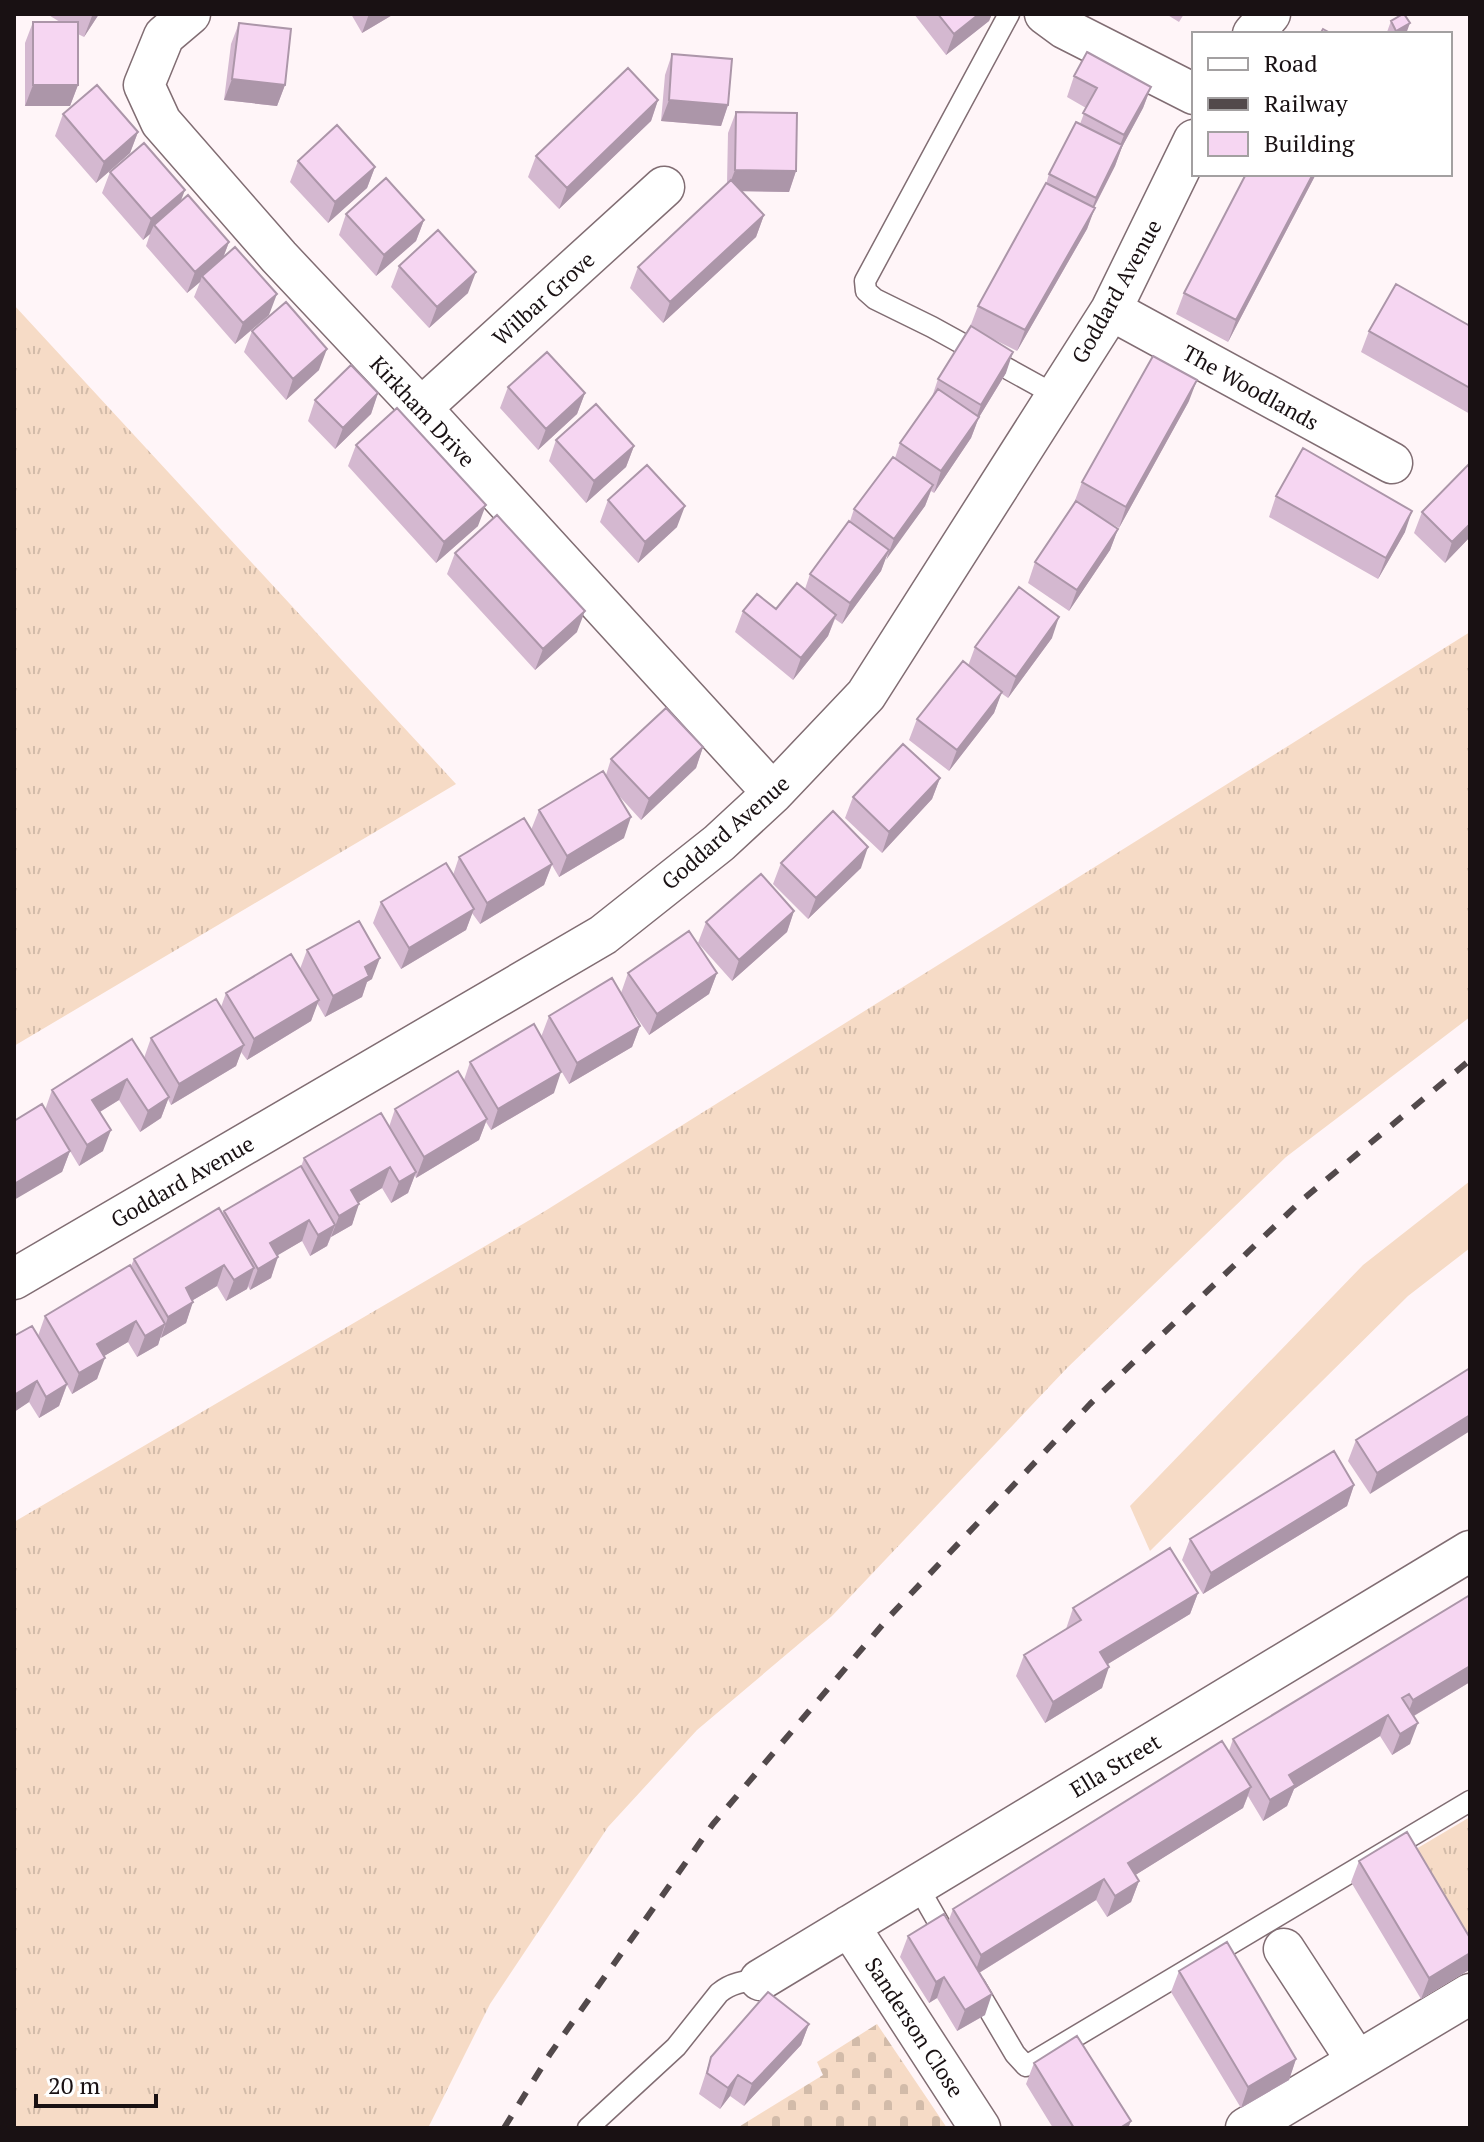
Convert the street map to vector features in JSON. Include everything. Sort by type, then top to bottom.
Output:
[{"type":"street","name":"Kirkham Drive","points":[[190,14],[164,36],[144,85],[161,122],[279,257],[773,793]]},
{"type":"street","points":[[1045,14],[1064,28],[1192,93]]},
{"type":"street","points":[[1255,32],[1270,14]]},
{"type":"street","name":"Goddard Avenue","points":[[14,1279],[603,935],[719,843],[773,793],[866,695],[1111,310],[1192,144]]},
{"type":"street","name":"Wilbar Grove","points":[[421,408],[664,187]]},
{"type":"street","name":"The Woodlands","points":[[1111,310],[1392,463]]},
{"type":"street","name":"Ella Street","points":[[760,1980],[1470,1551]]},
{"type":"street","name":"Sanderson Close","points":[[849,1926],[980,2128]]},
{"type":"street","points":[[1284,1949],[1357,2061]]},
{"type":"street","points":[[1246,2128],[1470,1994]]},
{"type":"lane","points":[[1009,14],[901,210],[865,281],[866,291],[875,299],[1057,396]]},
{"type":"lane","points":[[917,1885],[1015,2054],[1026,2066],[1470,1801]]},
{"type":"lane","points":[[588,2128],[676,2047],[727,1986],[760,1980]]},
{"type":"green space","points":[[14,305],[456,784],[14,1046]]},
{"type":"green space","points":[[1470,632],[1470,1017],[1286,1157],[1067,1368],[832,1616],[697,1730],[608,1827],[490,2004],[428,2128],[14,2128],[14,1522],[545,1211]]},
{"type":"green space","points":[[1470,1181],[1470,1248],[1408,1296],[1150,1551],[1130,1506],[1363,1265]]},
{"type":"green space","points":[[1470,1817],[1470,1958],[1411,1852]]},
{"type":"green space","points":[[877,2024],[947,2128],[737,2128],[823,2075],[817,2062]]},
{"type":"building","points":[[938,14],[979,14],[954,34]]},
{"type":"building","points":[[1404,14],[1410,23],[1396,31],[1391,21]]},
{"type":"building","points":[[33,22],[78,22],[78,85],[33,85]]},
{"type":"building","points":[[239,23],[291,29],[285,85],[232,79]]},
{"type":"building","points":[[1087,52],[1151,87],[1124,135],[1083,113],[1097,88],[1074,76]]},
{"type":"building","points":[[672,54],[732,59],[728,105],[669,100]]},
{"type":"building","points":[[628,68],[658,100],[567,188],[536,156]]},
{"type":"building","points":[[97,85],[138,132],[104,162],[63,114]]},
{"type":"building","points":[[736,112],[797,113],[796,171],[735,170]]},
{"type":"building","points":[[1076,122],[1122,145],[1096,198],[1049,174]]},
{"type":"building","points":[[337,125],[375,167],[335,202],[298,161]]},
{"type":"building","points":[[144,143],[185,190],[151,219],[110,172]]},
{"type":"building","points":[[1245,176],[1312,176],[1236,320],[1184,293]]},
{"type":"building","points":[[386,178],[424,220],[384,255],[346,214]]},
{"type":"building","points":[[731,180],[764,215],[670,302],[638,267]]},
{"type":"building","points":[[1046,183],[1095,208],[1025,330],[978,306]]},
{"type":"building","points":[[188,195],[229,242],[195,272],[154,225]]},
{"type":"building","points":[[438,230],[476,272],[437,307],[399,266]]},
{"type":"building","points":[[235,247],[277,294],[243,323],[202,276]]},
{"type":"building","points":[[1396,284],[1470,326],[1470,388],[1369,331]]},
{"type":"building","points":[[286,302],[327,349],[293,379],[252,331]]},
{"type":"building","points":[[971,326],[1013,352],[981,405],[938,379]]},
{"type":"building","points":[[547,352],[585,393],[546,429],[508,387]]},
{"type":"building","points":[[1153,356],[1197,380],[1126,507],[1082,482]]},
{"type":"building","points":[[351,365],[378,393],[343,428],[315,400]]},
{"type":"building","points":[[938,389],[979,417],[941,471],[900,443]]},
{"type":"building","points":[[596,404],[634,446],[594,481],[556,440]]},
{"type":"building","points":[[397,408],[486,505],[444,542],[356,445]]},
{"type":"building","points":[[1303,448],[1412,511],[1386,558],[1276,496]]},
{"type":"building","points":[[893,457],[933,485],[894,539],[854,509]]},
{"type":"building","points":[[647,465],[685,506],[645,542],[608,500]]},
{"type":"building","points":[[1468,465],[1470,524],[1452,542],[1422,512]]},
{"type":"building","points":[[1076,501],[1118,529],[1077,590],[1035,562]]},
{"type":"building","points":[[497,515],[585,611],[543,649],[455,553]]},
{"type":"building","points":[[849,521],[889,550],[850,603],[810,574]]},
{"type":"building","points":[[797,583],[836,615],[801,658],[743,611],[757,594],[776,609]]},
{"type":"building","points":[[1019,587],[1059,617],[1016,677],[975,647]]},
{"type":"building","points":[[963,661],[1002,692],[957,750],[917,719]]},
{"type":"building","points":[[666,708],[703,747],[649,799],[611,759]]},
{"type":"building","points":[[903,744],[940,778],[889,832],[853,797]]},
{"type":"building","points":[[603,771],[631,817],[567,856],[539,810]]},
{"type":"building","points":[[833,811],[868,847],[816,898],[781,863]]},
{"type":"building","points":[[524,818],[552,864],[487,903],[459,857]]},
{"type":"building","points":[[446,863],[474,909],[409,948],[381,902]]},
{"type":"building","points":[[761,874],[794,911],[739,960],[706,922]]},
{"type":"building","points":[[359,921],[380,958],[365,967],[369,976],[333,996],[307,950]]},
{"type":"building","points":[[689,931],[717,973],[657,1014],[628,973]]},
{"type":"building","points":[[291,954],[319,1000],[254,1039],[226,993]]},
{"type":"building","points":[[612,978],[640,1026],[577,1063],[549,1016]]},
{"type":"building","points":[[216,999],[244,1045],[179,1084],[151,1038]]},
{"type":"building","points":[[534,1024],[561,1072],[498,1109],[470,1062]]},
{"type":"building","points":[[132,1039],[169,1097],[148,1111],[127,1079],[92,1100],[111,1130],[87,1145],[52,1090]]},
{"type":"building","points":[[458,1071],[487,1119],[424,1157],[395,1109]]},
{"type":"building","points":[[42,1104],[70,1151],[14,1184],[14,1121]]},
{"type":"building","points":[[381,1113],[416,1172],[399,1182],[390,1167],[351,1190],[359,1204],[339,1216],[304,1158]]},
{"type":"building","points":[[301,1166],[335,1225],[318,1235],[309,1220],[270,1243],[278,1257],[258,1269],[224,1211]]},
{"type":"building","points":[[219,1208],[254,1268],[234,1280],[224,1265],[186,1288],[193,1302],[168,1317],[134,1259]]},
{"type":"building","points":[[130,1265],[165,1324],[145,1336],[136,1321],[97,1344],[105,1358],[79,1373],[45,1316]]},
{"type":"building","points":[[32,1326],[67,1384],[46,1397],[37,1381],[14,1395],[14,1336]]},
{"type":"building","points":[[1470,1368],[1470,1415],[1377,1473],[1356,1440]]},
{"type":"building","points":[[1334,1451],[1354,1485],[1211,1573],[1190,1539]]},
{"type":"building","points":[[1170,1548],[1198,1593],[1100,1652],[1109,1667],[1053,1702],[1024,1655],[1081,1620],[1073,1608]]},
{"type":"building","points":[[1470,1595],[1470,1666],[1413,1700],[1409,1694],[1402,1698],[1418,1723],[1400,1734],[1388,1715],[1289,1775],[1295,1785],[1270,1800],[1233,1739]]},
{"type":"building","points":[[1222,1741],[1251,1787],[1128,1863],[1139,1881],[1115,1896],[1104,1879],[981,1955],[953,1909]]},
{"type":"building","points":[[1407,1832],[1470,1938],[1470,1953],[1429,1978],[1359,1861]]},
{"type":"building","points":[[944,1914],[992,1994],[965,2010],[944,1977],[936,1982],[908,1936]]},
{"type":"building","points":[[1227,1942],[1296,2059],[1248,2087],[1179,1971]]},
{"type":"building","points":[[768,1992],[809,2024],[752,2084],[738,2075],[728,2088],[707,2073],[711,2057]]},
{"type":"building","points":[[1077,2036],[1131,2121],[1120,2128],[1074,2128],[1034,2063]]},
{"type":"railway","points":[[504,2128],[550,2054],[713,1824],[889,1617],[1090,1404],[1302,1200],[1470,1060]]}]
